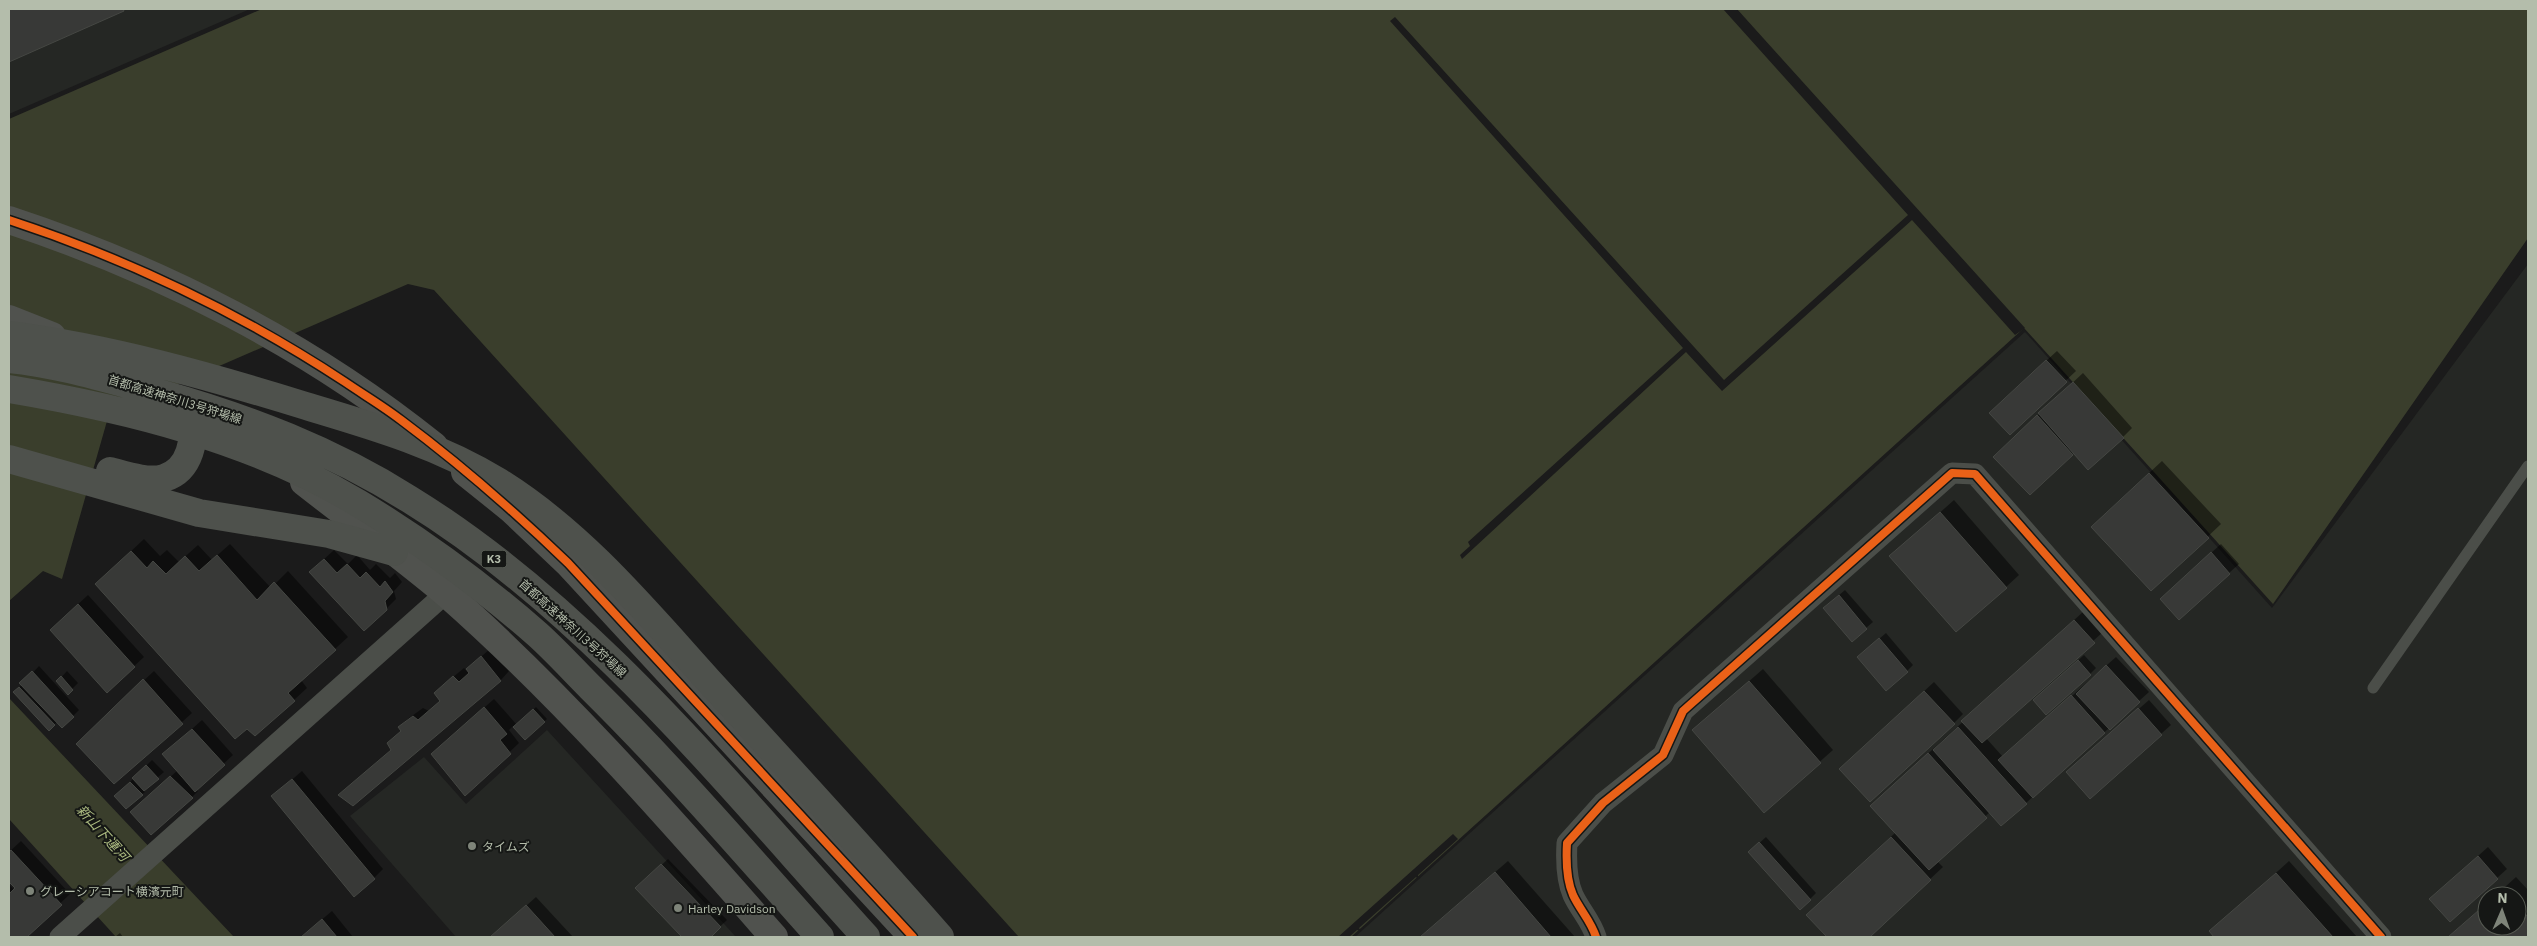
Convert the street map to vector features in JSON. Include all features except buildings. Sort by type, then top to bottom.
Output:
[{"type":"highway","points":[[9,335],[91,348],[262,392],[428,445],[500,483],[564,530],[621,584],[856,841],[940,937]]},
{"type":"highway","name":"首都高速神奈川3号狩場線","points":[[9,359],[89,374],[219,410],[298,440],[356,468],[410,499],[476,544],[544,600],[606,657],[676,728],[866,937]]},
{"type":"highway","name":"K3","points":[[9,388],[138,415],[262,457],[357,503],[446,561],[537,635],[635,731],[820,937]]},
{"type":"highway","points":[[9,459],[145,489],[178,471],[187,461],[192,446],[191,415],[186,404],[172,388]]},
{"type":"highway","points":[[9,440],[117,473],[145,489],[199,513],[329,534],[394,552]]},
{"type":"street","points":[[9,220],[66,239],[165,280],[290,346],[401,419],[511,509],[568,562],[913,937]]},
{"type":"street","points":[[9,318],[172,388],[223,419],[446,593],[574,718],[675,824],[774,937]]},
{"type":"street","points":[[1596,937],[1593,925],[1573,894],[1568,880],[1567,843],[1603,803],[1663,755],[1683,711],[1952,473],[1975,474],[2381,937]]},
{"type":"street","points":[[60,937],[446,593]]},
{"type":"lane","points":[[2373,688],[2528,466]]},
{"type":"shaded area","points":[[9,9],[250,9],[9,114]]},
{"type":"shaded area","points":[[2528,264],[2528,937],[1355,937],[2025,332],[2272,608]]},
{"type":"shaded area","points":[[547,730],[736,937],[456,937],[350,816],[424,757],[466,804]]},
{"type":"water","points":[[262,9],[2528,9],[2528,238],[2273,604],[2024,328],[1351,937],[1019,937],[434,290],[408,284],[109,414],[62,579],[43,571],[9,601],[9,119]]},
{"type":"water","name":"新山下運河","points":[[9,698],[234,937],[116,937],[9,819]]},
{"type":"pier","points":[[1723,9],[1737,9],[2025,328],[2015,335],[1912,220],[1722,391],[1686,352],[1462,559],[1460,555],[1470,546],[1468,542],[1683,348],[1390,21],[1395,17],[1724,380],[1908,215]]},
{"type":"pier","points":[[1453,834],[1458,839],[1418,875],[1418,879],[1416,877],[1359,928],[1361,931],[1357,930],[1349,937],[1338,937]]},
{"type":"cycle path","points":[[9,220],[53,235],[140,270],[265,333],[345,382],[394,415],[445,454],[568,563],[913,937]]},
{"type":"cycle path","points":[[1596,937],[1569,883],[1567,843],[1603,803],[1663,755],[1683,711],[1952,473],[1975,474],[2381,937]]},
{"type":"place","name":"タイムズ","points":[[472,846]]},
{"type":"place","name":"グレーシアコート横濱元町","points":[[30,891]]},
{"type":"place","name":"Harley Davidson","points":[[678,908]]}]
